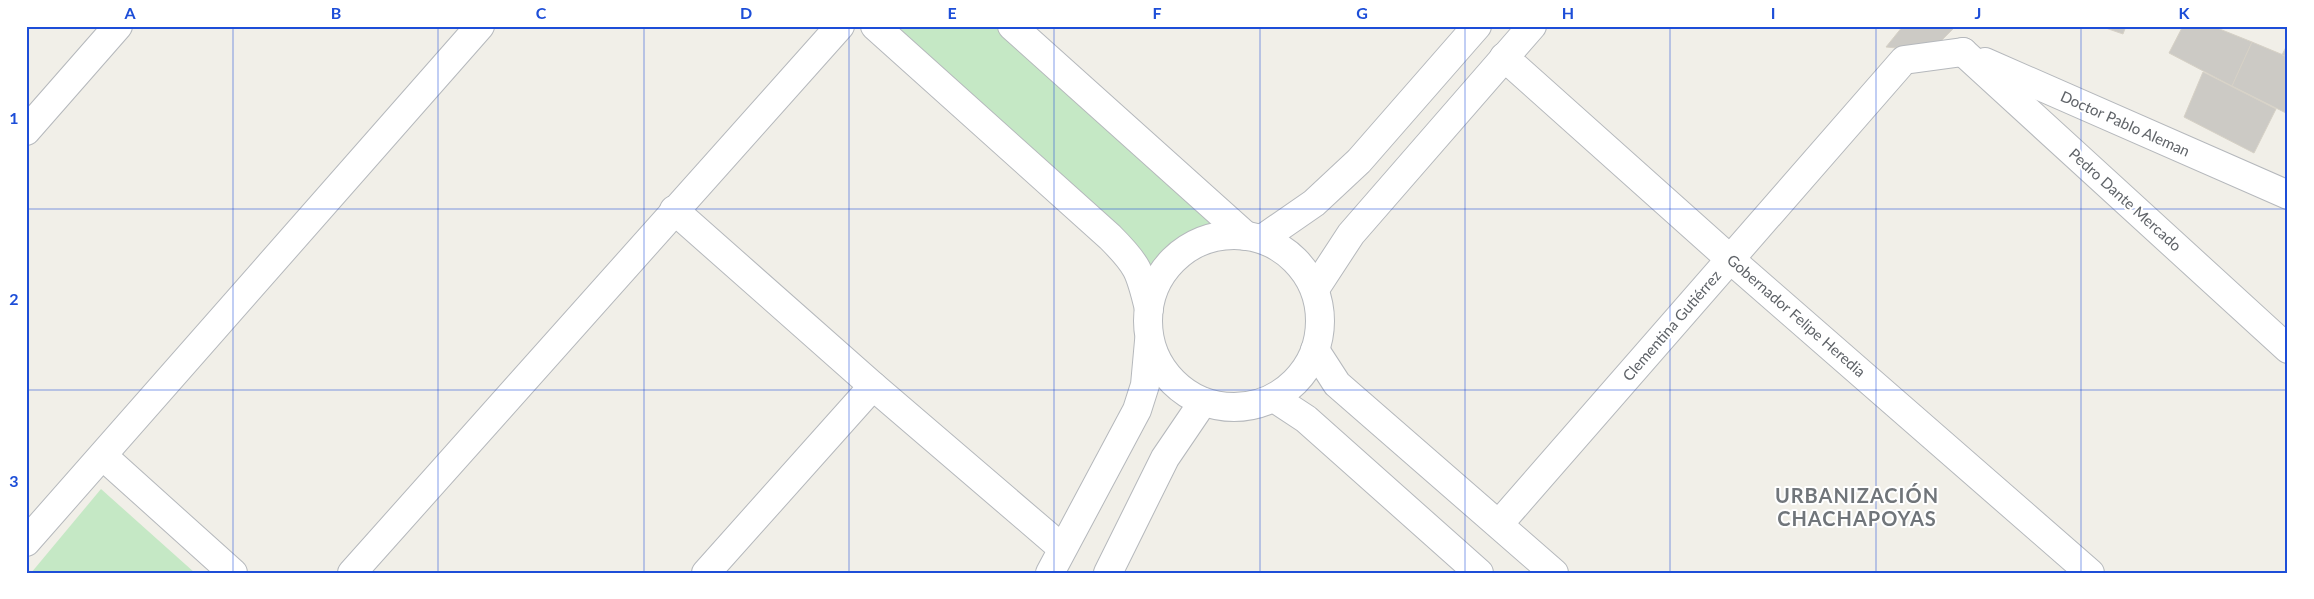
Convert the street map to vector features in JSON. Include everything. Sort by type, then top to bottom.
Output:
[{"type":"street","points":[[26,131],[118,26]]},
{"type":"street","points":[[26,542],[480,26]]},
{"type":"street","points":[[352,573],[840,26]]},
{"type":"street","points":[[875,26],[1127,254],[1141,276],[1149,309],[1145,384],[1137,410],[1050,573]]},
{"type":"street","points":[[1012,26],[1254,237],[1285,251],[1303,268],[1315,289],[1321,316],[1318,344],[1306,369],[1292,385],[1274,398],[1251,406],[1226,407],[1203,402],[1178,387],[1160,365],[1149,337]]},
{"type":"street","points":[[1149,309],[1158,280],[1174,260],[1195,244],[1220,236],[1254,237],[1314,203],[1359,161],[1477,26]]},
{"type":"street","points":[[1315,289],[1351,234],[1532,26]]},
{"type":"street","name":"Clementina Gutiérrez","points":[[1499,524],[1904,60],[1963,52]]},
{"type":"street","name":"Doctor Pablo Aleman","points":[[1963,52],[2288,195]]},
{"type":"street","name":"Pedro Dante Mercado","points":[[1963,52],[2288,349]]},
{"type":"street","name":"Gobernador Felipe Heredia","points":[[1504,58],[1730,259],[2090,573]]},
{"type":"street","points":[[674,210],[873,386],[1062,548]]},
{"type":"street","points":[[1314,350],[1337,384],[1554,573]]},
{"type":"street","points":[[706,573],[873,386]]},
{"type":"street","points":[[1274,398],[1306,419],[1479,573]]},
{"type":"street","points":[[1108,573],[1165,458],[1203,402]]},
{"type":"street","points":[[103,456],[233,573]]},
{"type":"green space","points":[[872,26],[1012,26],[1246,236],[1195,245],[1146,295],[1133,260]]},
{"type":"green space","points":[[101,489],[195,573],[31,573]]},
{"type":"building","points":[[1903,26],[1956,26],[1931,51],[1886,47]]},
{"type":"building","points":[[2100,26],[2126,26],[2123,34]]},
{"type":"building","points":[[2183,26],[2212,26],[2252,42],[2232,86],[2169,53]]},
{"type":"building","points":[[2252,42],[2288,57],[2288,114],[2232,86]]},
{"type":"building","points":[[2288,43],[2288,57],[2282,55]]},
{"type":"building","points":[[2203,72],[2276,109],[2254,153],[2184,117]]},
{"type":"district","name":"URBANIZACIÓN CHACHAPOYAS","points":[[1857,508]]}]
